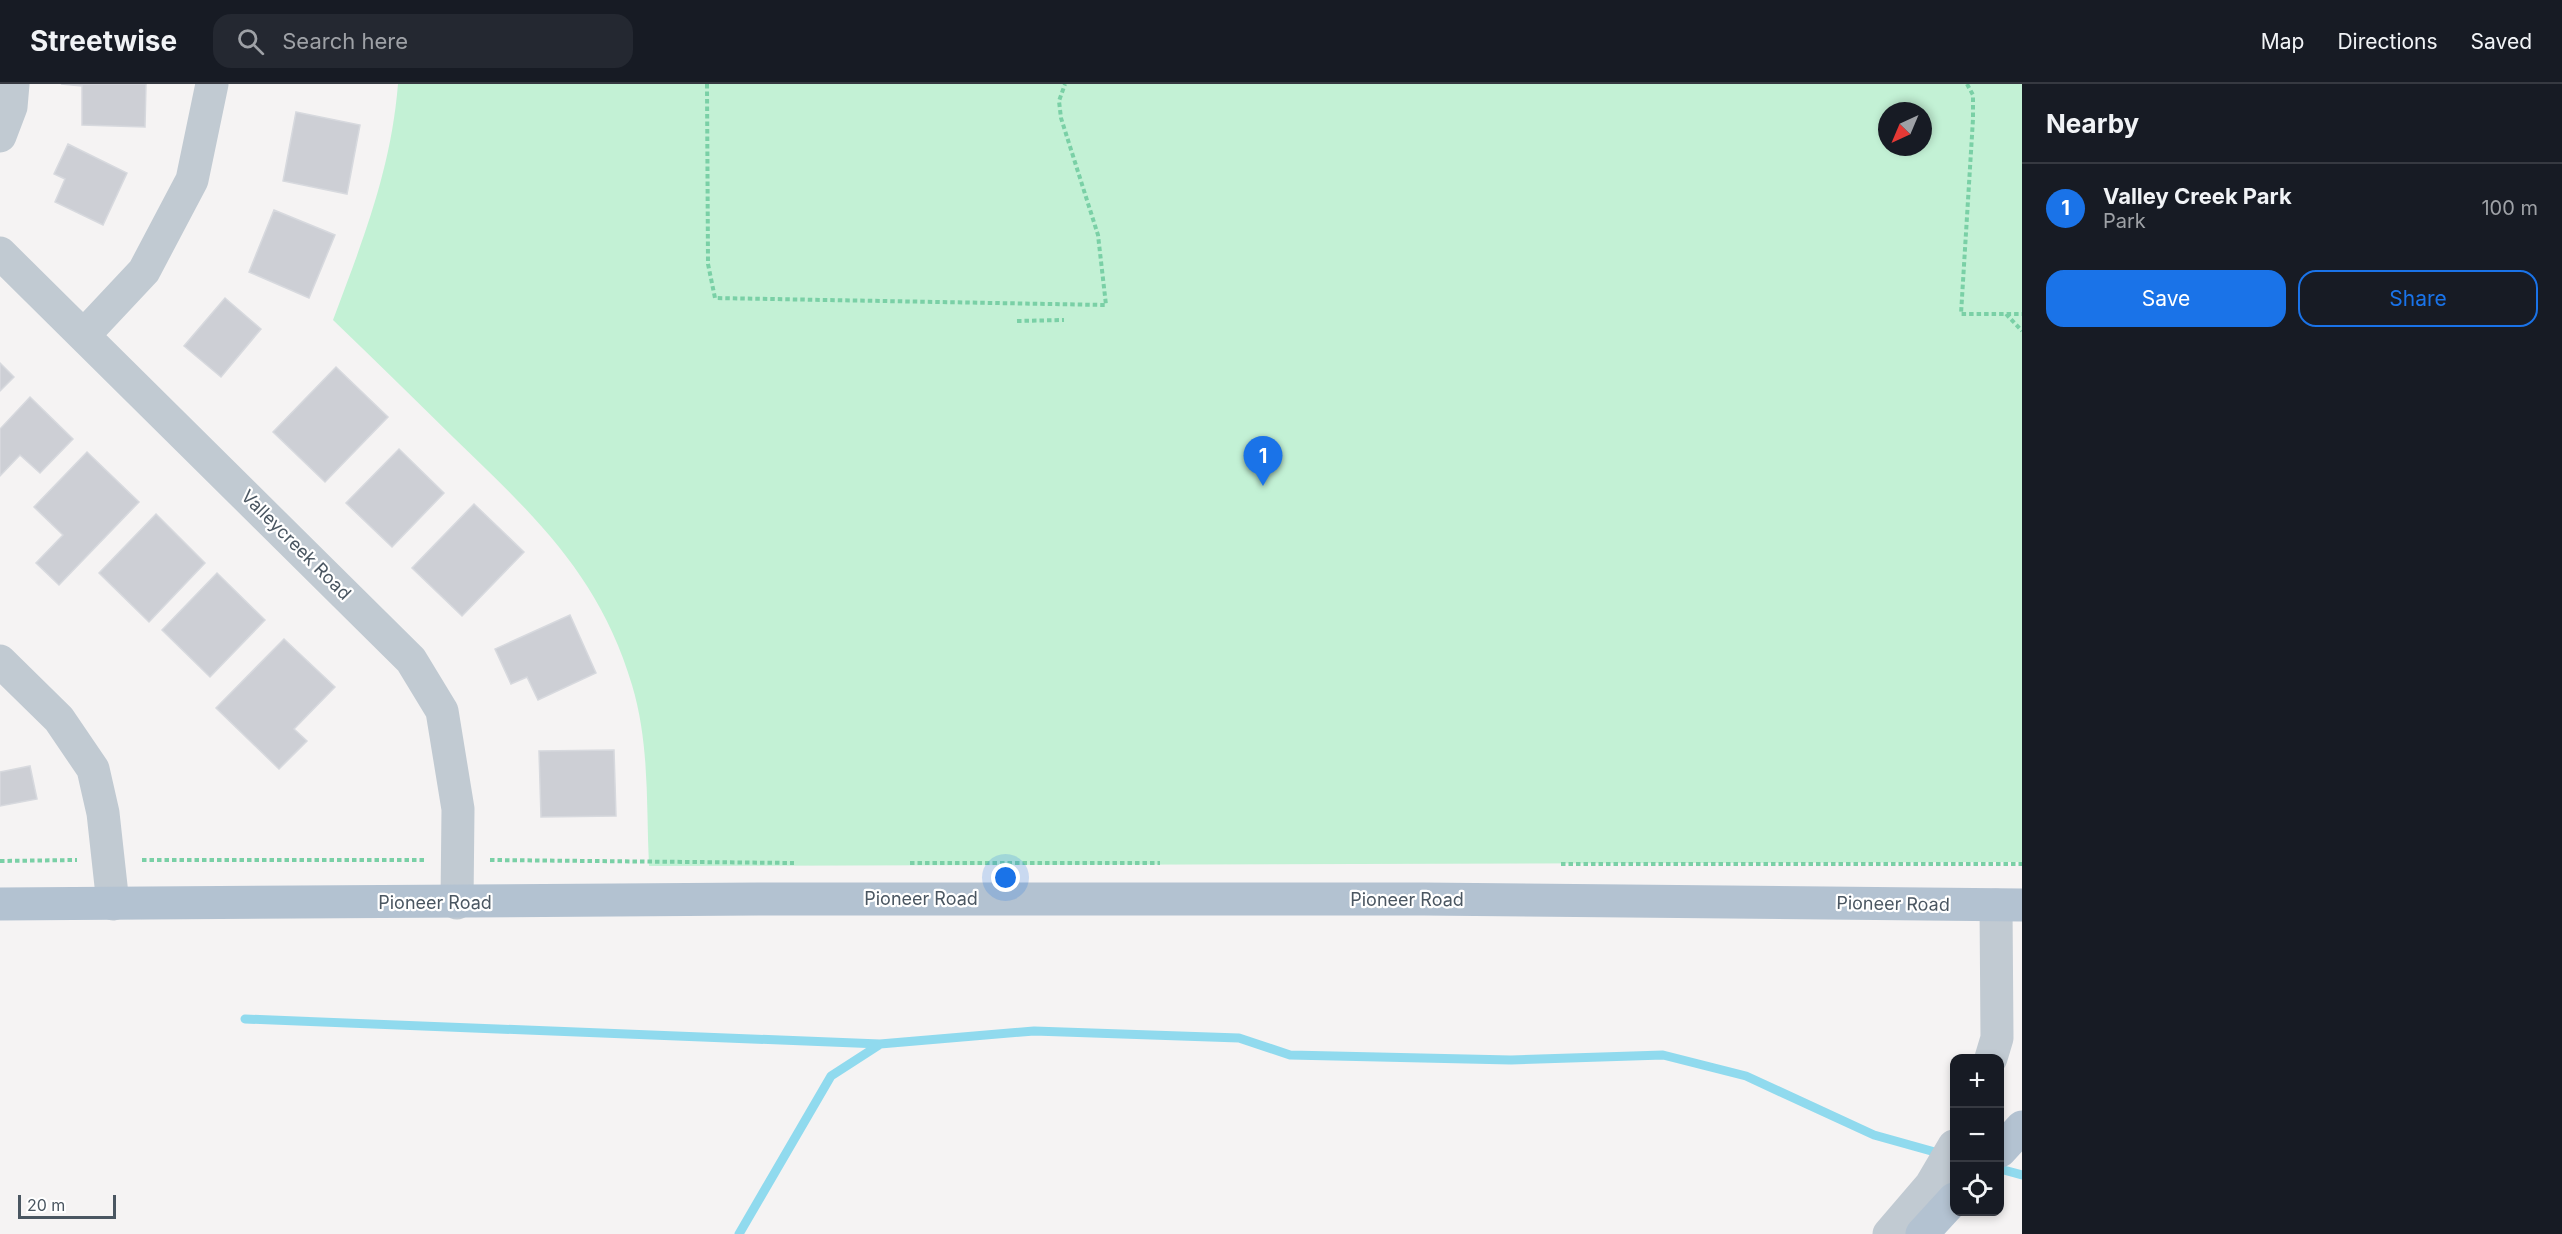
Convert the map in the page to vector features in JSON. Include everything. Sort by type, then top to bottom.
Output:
[{"type":"main road","name":"Pioneer Road","points":[[0,904],[457,903],[758,899],[1436,899],[2009,905]]},
{"type":"main road","points":[[2004,1147],[2022,1127]]},
{"type":"main road","points":[[1922,1234],[1950,1203]]},
{"type":"street","points":[[0,136],[11,107],[13,84]]},
{"type":"street","points":[[84,335],[144,271],[192,180],[212,84]]},
{"type":"street","name":"Valleycreek Road","points":[[0,253],[411,660],[442,711],[458,809],[457,903]]},
{"type":"street","points":[[0,661],[59,719],[93,769],[103,813],[113,904]]},
{"type":"street","points":[[1992,1054],[1997,1038],[2009,905]]},
{"type":"street","points":[[1889,1234],[1931,1185],[1950,1153]]},
{"type":"path","points":[[707,84],[708,264],[715,298],[1106,305],[1098,235],[1061,118],[1059,101],[1065,84]]},
{"type":"path","points":[[1967,84],[1973,95],[1973,103],[1961,314],[2022,314]]},
{"type":"path","points":[[2006,314],[2022,331]]},
{"type":"path","points":[[1017,321],[1064,320]]},
{"type":"path","points":[[0,861],[458,860],[795,863]]},
{"type":"path","points":[[902,863],[1161,863]]},
{"type":"path","points":[[1552,864],[2022,864]]},
{"type":"green space","points":[[398,84],[2022,84],[2022,862],[649,866],[646,775],[638,708],[618,646],[602,611],[561,549],[537,521],[333,320],[374,204],[389,146]]},
{"type":"building","points":[[61,84],[146,84],[145,127],[82,125],[82,86]]},
{"type":"building","points":[[296,112],[360,125],[347,194],[283,181]]},
{"type":"building","points":[[68,144],[127,173],[103,225],[55,202],[65,179],[54,174]]},
{"type":"building","points":[[274,210],[335,235],[309,298],[249,272]]},
{"type":"building","points":[[225,298],[261,329],[221,377],[184,346]]},
{"type":"building","points":[[0,363],[14,377],[0,391]]},
{"type":"building","points":[[336,367],[388,417],[325,482],[273,432]]},
{"type":"building","points":[[30,397],[73,439],[40,473],[20,455],[0,476],[0,429]]},
{"type":"building","points":[[399,449],[444,493],[392,547],[346,503]]},
{"type":"building","points":[[87,452],[139,502],[59,585],[36,563],[63,535],[34,507]]},
{"type":"building","points":[[474,504],[524,552],[462,616],[412,568]]},
{"type":"building","points":[[156,514],[205,563],[149,622],[99,573]]},
{"type":"building","points":[[217,573],[265,620],[210,677],[162,630]]},
{"type":"building","points":[[570,615],[596,673],[538,700],[527,677],[511,684],[495,649]]},
{"type":"building","points":[[284,639],[335,687],[294,729],[307,741],[279,769],[216,708]]},
{"type":"building","points":[[614,750],[616,816],[541,817],[539,751]]},
{"type":"building","points":[[30,766],[37,799],[0,806],[0,772]]},
{"type":"waterway","points":[[245,1019],[880,1044],[1034,1031],[1239,1038],[1290,1055],[1511,1060],[1663,1055],[1746,1076],[1874,1135],[1942,1154]]},
{"type":"waterway","points":[[739,1234],[831,1076],[879,1045]]},
{"type":"waterway","points":[[2004,1170],[2022,1175]]},
{"type":"place","name":"Valley Creek Park","points":[[1263,486]]}]
